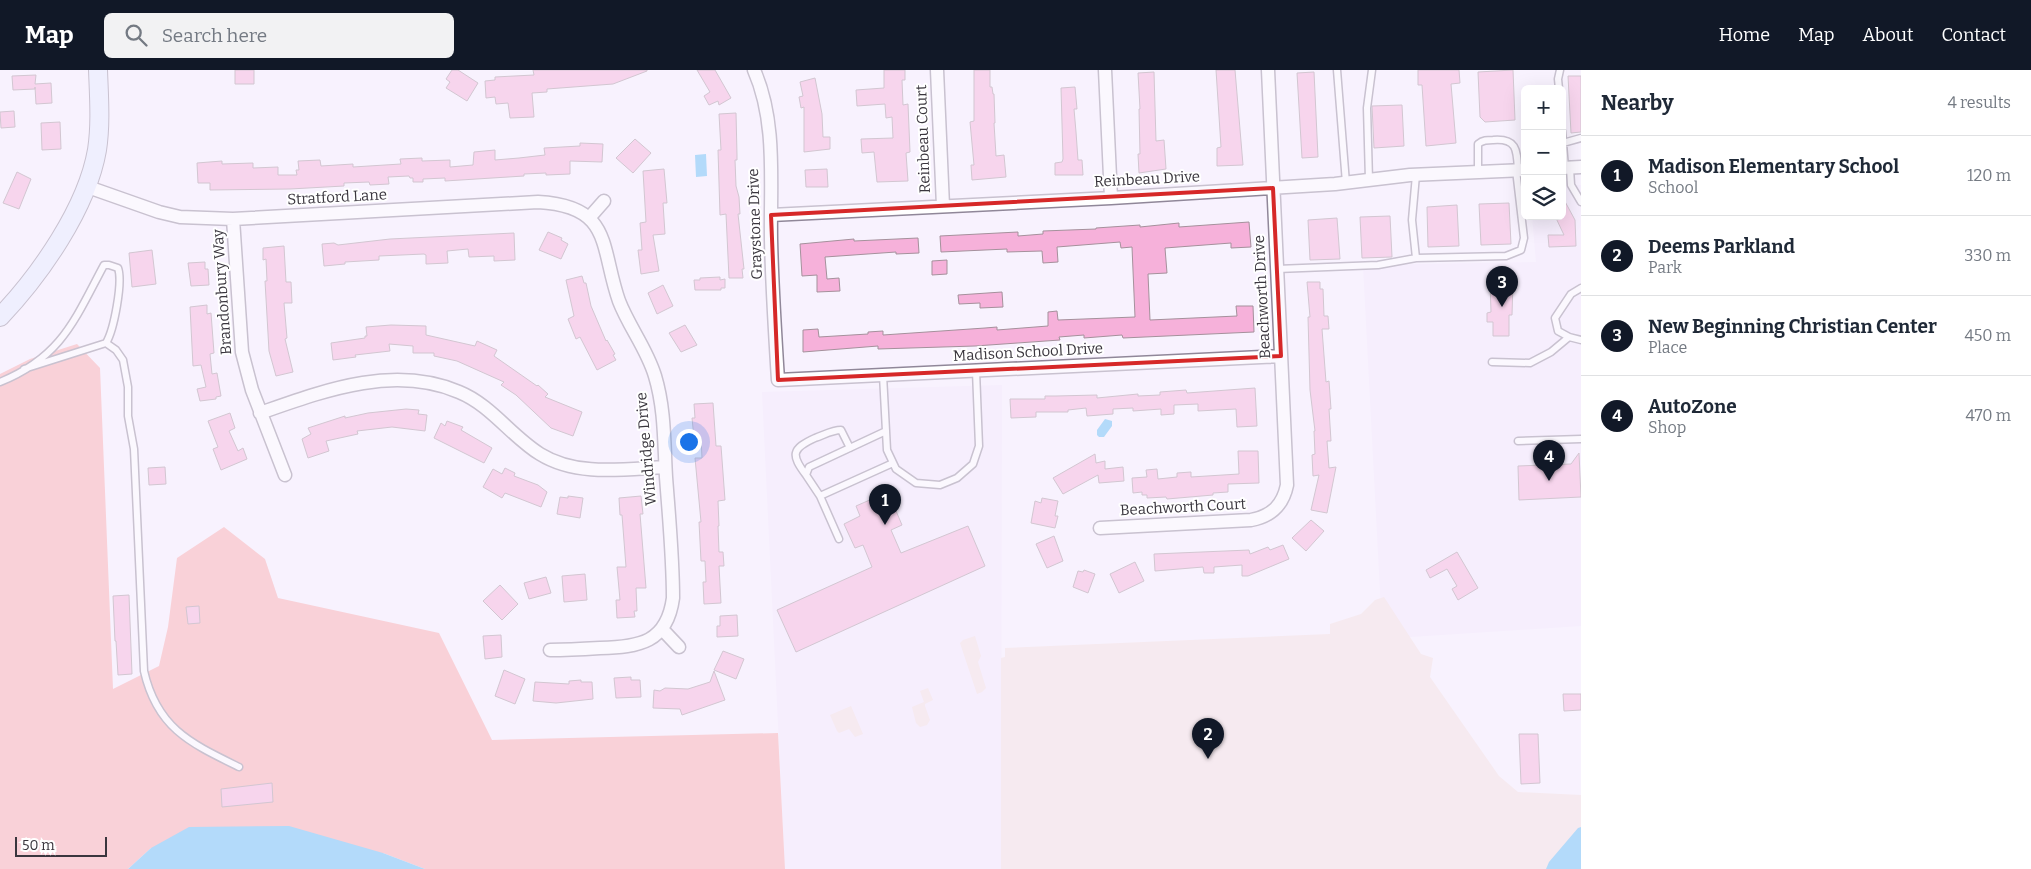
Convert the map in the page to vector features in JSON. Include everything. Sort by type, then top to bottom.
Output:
[{"type":"street","points":[[0,317],[23,292],[40,269],[59,240],[88,187],[97,152],[99,134],[98,70]]},
{"type":"street","name":"Graystone Drive","points":[[754,70],[762,89],[768,126],[778,380]]},
{"type":"street","name":"Reinbeau Court","points":[[937,70],[943,206]]},
{"type":"street","points":[[1105,70],[1111,198]]},
{"type":"street","name":"Beachworth Drive","points":[[1268,70],[1287,485],[1282,502],[1268,515]]},
{"type":"street","name":"Reinbeau Drive","points":[[771,214],[1111,198],[1346,183],[1416,175],[1520,170]]},
{"type":"street","name":"Stratford Lane","points":[[88,187],[159,212],[180,217],[233,220],[538,202],[565,205],[589,218]]},
{"type":"street","points":[[589,218],[604,201]]},
{"type":"street","name":"Windridge Drive","points":[[589,218],[603,238],[620,302],[647,354],[655,377],[662,413],[673,598],[672,610],[662,629]]},
{"type":"street","name":"Brandonbury Way","points":[[233,220],[242,352],[246,371],[260,413],[285,475]]},
{"type":"street","name":"Madison School Drive","points":[[778,380],[1281,356]]},
{"type":"street","points":[[260,413],[334,389],[391,380],[417,381],[464,395],[496,417],[539,454],[559,463],[578,468],[600,470],[665,467]]},
{"type":"street","name":"Beachworth Court","points":[[1100,528],[1251,520],[1268,515]]},
{"type":"street","points":[[550,650],[635,646],[650,640],[662,629],[679,647]]},
{"type":"lane","points":[[1337,70],[1346,183]]},
{"type":"lane","points":[[1369,180],[1367,108],[1372,70]]},
{"type":"lane","points":[[1558,85],[1560,70]]},
{"type":"lane","points":[[1566,142],[1581,138]]},
{"type":"lane","points":[[1277,269],[1378,265],[1416,258],[1506,256],[1521,250],[1524,238],[1520,170],[1516,148],[1508,140],[1504,139],[1483,140],[1478,144],[1478,172]]},
{"type":"lane","points":[[1566,154],[1570,168],[1571,185],[1581,202]]},
{"type":"lane","points":[[1416,175],[1412,220],[1416,258]]},
{"type":"lane","points":[[0,382],[54,349],[81,310],[104,265],[109,264],[118,268],[120,275],[114,317],[106,343]]},
{"type":"lane","points":[[1581,288],[1571,294],[1555,318],[1558,331],[1569,337],[1581,340]]},
{"type":"lane","points":[[1492,362],[1530,363],[1551,352],[1569,337]]},
{"type":"lane","points":[[24,369],[106,343]]},
{"type":"lane","points":[[106,343],[116,350],[123,360],[128,387],[128,416],[134,449],[144,671],[149,693],[165,720],[186,738],[198,747],[239,767]]},
{"type":"lane","points":[[883,375],[886,450],[896,469],[916,483],[940,485],[957,478],[973,464],[979,446],[976,371]]},
{"type":"lane","points":[[840,539],[820,496],[796,462],[796,453],[800,445],[835,430],[841,430],[850,448]]},
{"type":"lane","points":[[806,475],[809,467],[886,431]]},
{"type":"lane","points":[[1518,441],[1581,438]]},
{"type":"lane","points":[[820,496],[893,463]]},
{"type":"highlighted area","points":[[1273,188],[1281,356],[778,380],[771,215]]},
{"type":"shaded area","points":[[1581,185],[1581,626],[1395,638],[1383,649],[1363,265],[1536,262],[1532,220],[1566,220],[1566,186]]},
{"type":"shaded area","points":[[77,344],[100,368],[113,689],[159,666],[168,627],[177,558],[224,527],[265,559],[278,598],[439,633],[492,740],[778,733],[785,869],[425,869],[383,853],[151,848],[128,869],[0,869],[0,374],[30,359]]},
{"type":"shaded area","points":[[1002,385],[1001,869],[785,869],[762,392]]},
{"type":"shaded area","points":[[1384,597],[1421,654],[1433,658],[1430,677],[1499,776],[1518,792],[1581,795],[1581,869],[1001,869],[1001,658],[1005,657],[1005,648],[1330,634],[1330,624],[1361,614],[1375,600]]},
{"type":"shaded area","points":[[975,636],[981,656],[978,662],[986,688],[977,694],[960,643]]},
{"type":"shaded area","points":[[928,688],[933,700],[925,704],[930,720],[927,725],[920,727],[916,723],[912,707],[924,702],[920,691]]},
{"type":"shaded area","points":[[851,706],[863,734],[855,737],[849,729],[839,733],[830,715]]},
{"type":"water","points":[[706,154],[707,176],[696,177],[695,155]]},
{"type":"water","points":[[1105,419],[1112,421],[1112,426],[1104,437],[1099,437],[1097,430]]},
{"type":"water","points":[[289,826],[383,853],[425,869],[128,869],[151,848],[189,827]]},
{"type":"water","points":[[1581,827],[1581,869],[1546,869],[1549,862],[1578,828]]},
{"type":"building","points":[[235,70],[254,70],[254,84],[235,84]]},
{"type":"building","points":[[452,70],[458,70],[478,83],[467,101],[446,88],[450,82],[446,79]]},
{"type":"building","points":[[533,70],[647,71],[613,84],[547,89],[547,92],[532,93],[534,117],[510,118],[508,103],[496,104],[495,97],[486,98],[485,81],[495,80],[495,77],[534,75]]},
{"type":"building","points":[[697,70],[715,70],[731,98],[719,105],[718,101],[709,105],[704,96],[710,92]]},
{"type":"building","points":[[884,70],[905,70],[905,80],[902,80],[903,105],[908,104],[910,152],[906,153],[908,181],[877,182],[874,152],[862,153],[861,139],[893,138],[892,117],[886,118],[885,104],[857,106],[856,90],[884,88]]},
{"type":"building","points":[[974,70],[990,70],[990,87],[992,87],[994,94],[996,156],[1004,155],[1006,177],[972,180],[971,165],[974,165],[970,122],[974,121]]},
{"type":"building","points":[[1216,70],[1235,70],[1243,165],[1217,166],[1217,148],[1221,147]]},
{"type":"building","points":[[1418,70],[1459,70],[1460,83],[1451,84],[1456,143],[1426,146],[1422,85],[1418,85]]},
{"type":"building","points":[[1513,70],[1515,120],[1485,122],[1480,117],[1478,72]]},
{"type":"building","points":[[1154,72],[1156,141],[1164,140],[1166,169],[1139,173],[1140,109],[1138,73]]},
{"type":"building","points":[[1314,72],[1318,157],[1302,158],[1297,73]]},
{"type":"building","points":[[36,75],[35,84],[51,83],[52,103],[36,104],[35,87],[35,89],[13,90],[12,76]]},
{"type":"building","points":[[1568,76],[1581,76],[1581,132],[1571,133]]},
{"type":"building","points":[[815,78],[822,114],[823,137],[830,137],[830,149],[804,152],[804,107],[801,108],[799,97],[803,96],[800,82]]},
{"type":"building","points":[[1075,87],[1077,109],[1074,109],[1078,160],[1082,160],[1083,175],[1055,175],[1055,163],[1062,162],[1063,159],[1061,88]]},
{"type":"building","points":[[1402,105],[1404,146],[1374,148],[1372,106]]},
{"type":"building","points":[[14,111],[15,127],[1,128],[0,112]]},
{"type":"building","points":[[736,113],[736,186],[739,197],[740,214],[738,214],[744,269],[742,269],[743,278],[729,278],[726,214],[720,215],[718,150],[721,150],[719,114]]},
{"type":"building","points":[[60,122],[61,149],[42,150],[41,123]]},
{"type":"building","points":[[635,139],[651,153],[633,173],[616,158]]},
{"type":"building","points":[[580,143],[603,144],[602,162],[570,161],[570,174],[524,174],[524,176],[445,181],[445,178],[423,179],[423,182],[413,182],[413,178],[409,176],[388,177],[389,184],[370,185],[369,182],[344,183],[344,186],[290,189],[210,190],[210,183],[198,183],[197,163],[222,161],[222,164],[253,163],[253,168],[278,167],[278,175],[297,175],[296,170],[299,170],[298,161],[320,160],[321,166],[353,164],[353,167],[401,164],[400,159],[422,158],[422,161],[450,160],[450,167],[473,165],[474,152],[495,150],[495,160],[519,158],[545,155],[544,148],[580,146]]},
{"type":"building","points":[[664,169],[667,203],[663,203],[665,234],[653,235],[659,271],[641,274],[638,250],[642,250],[640,223],[646,222],[643,171]]},
{"type":"building","points":[[827,169],[828,187],[806,187],[805,170]]},
{"type":"building","points":[[17,172],[31,179],[19,209],[3,203]]},
{"type":"building","points":[[1509,203],[1511,244],[1481,245],[1479,204]]},
{"type":"building","points":[[1566,203],[1575,220],[1576,246],[1549,247],[1548,235],[1564,235],[1557,220],[1566,220]]},
{"type":"building","points":[[1457,205],[1459,246],[1428,247],[1427,207]]},
{"type":"building","points":[[1390,216],[1392,257],[1362,258],[1360,217]]},
{"type":"building","points":[[1337,218],[1340,259],[1310,260],[1308,220]]},
{"type":"building","points":[[1249,222],[1251,247],[1231,248],[1231,243],[1165,248],[1167,273],[1148,274],[1150,320],[1237,316],[1236,306],[1253,306],[1254,332],[1123,338],[1122,335],[1084,338],[1084,335],[1059,337],[1060,340],[975,346],[878,349],[878,346],[803,352],[803,330],[818,329],[819,337],[868,334],[868,332],[883,331],[883,335],[997,327],[997,330],[1048,326],[1048,312],[1057,311],[1058,320],[1135,317],[1132,247],[1121,248],[1120,242],[1057,247],[1058,262],[1043,263],[1042,251],[1007,252],[1007,249],[941,252],[940,236],[1018,232],[1018,236],[1043,234],[1043,231],[1140,225],[1140,227],[1179,223],[1179,227]]},
{"type":"building","points":[[548,232],[562,238],[561,240],[568,244],[561,259],[539,250]]},
{"type":"building","points":[[514,233],[515,260],[494,261],[494,256],[469,257],[468,249],[447,251],[448,263],[426,264],[426,255],[424,254],[379,256],[379,260],[345,262],[345,264],[324,266],[322,244],[334,243],[338,245],[390,239]]},
{"type":"building","points":[[918,238],[919,253],[896,254],[896,252],[825,257],[827,279],[839,278],[840,291],[817,292],[817,275],[802,276],[800,244],[854,239],[854,241]]},
{"type":"building","points":[[284,246],[286,282],[291,282],[292,303],[284,303],[287,338],[285,339],[293,372],[276,376],[269,351],[265,281],[267,281],[266,259],[263,260],[263,248]]},
{"type":"building","points":[[152,250],[156,284],[132,287],[129,253]]},
{"type":"building","points":[[947,260],[947,274],[932,275],[932,261]]},
{"type":"building","points":[[205,262],[205,269],[208,269],[209,285],[191,286],[188,263]]},
{"type":"building","points":[[582,276],[584,283],[586,283],[591,306],[606,341],[615,354],[613,355],[616,360],[597,370],[580,337],[576,339],[568,319],[574,316],[566,280]]},
{"type":"building","points":[[720,277],[720,280],[725,279],[725,288],[721,288],[721,290],[695,290],[694,280]]},
{"type":"building","points":[[1490,281],[1513,281],[1512,315],[1509,315],[1509,336],[1493,336],[1493,322],[1487,322],[1487,313],[1491,312]]},
{"type":"building","points":[[1307,282],[1320,282],[1320,289],[1323,289],[1324,316],[1328,316],[1329,329],[1322,329],[1326,382],[1329,381],[1331,409],[1329,409],[1331,441],[1327,441],[1329,468],[1336,467],[1327,513],[1311,510],[1319,475],[1313,476],[1312,455],[1315,454],[1315,431],[1310,390],[1308,317],[1310,317]]},
{"type":"building","points":[[663,285],[673,306],[657,314],[648,293]]},
{"type":"building","points":[[1002,292],[1003,307],[980,308],[980,303],[959,304],[958,295]]},
{"type":"building","points":[[207,305],[207,314],[211,313],[214,353],[210,354],[212,374],[217,373],[221,396],[216,397],[216,399],[200,401],[197,389],[206,387],[201,365],[193,366],[190,307]]},
{"type":"building","points":[[391,325],[426,326],[426,335],[475,346],[477,341],[497,350],[494,356],[538,385],[548,394],[545,397],[582,412],[573,436],[551,428],[516,395],[501,385],[504,382],[457,361],[434,356],[434,353],[413,353],[413,346],[389,344],[390,351],[355,355],[356,357],[333,360],[331,343],[365,338],[367,336],[366,327]]},
{"type":"building","points":[[685,325],[697,345],[681,352],[669,333]]},
{"type":"building","points":[[1255,388],[1257,426],[1237,427],[1236,409],[1198,411],[1198,404],[1174,405],[1174,414],[1161,415],[1161,409],[1133,411],[1133,408],[1113,409],[1113,414],[1087,416],[1086,408],[1068,410],[1068,412],[1036,412],[1036,417],[1011,418],[1010,399],[1045,399],[1045,396],[1097,395],[1097,398],[1138,394],[1138,396],[1160,395],[1160,392],[1186,390],[1187,393]]},
{"type":"building","points":[[713,403],[716,446],[721,446],[725,500],[718,501],[719,552],[723,552],[724,566],[719,566],[721,603],[704,604],[703,582],[706,582],[705,561],[701,561],[699,522],[701,522],[695,458],[702,458],[701,438],[694,438],[692,418],[695,418],[694,404]]},
{"type":"building","points":[[406,409],[419,410],[418,414],[427,415],[425,431],[392,427],[357,431],[358,434],[326,441],[329,451],[308,458],[302,439],[311,434],[308,428],[345,416],[345,418],[368,413]]},
{"type":"building","points":[[230,413],[235,428],[229,431],[238,451],[243,448],[247,459],[221,470],[213,449],[218,447],[208,421]]},
{"type":"building","points":[[447,421],[463,427],[461,430],[492,448],[484,463],[434,438],[441,423],[445,426]]},
{"type":"building","points":[[1238,451],[1258,451],[1259,483],[1228,484],[1228,492],[1167,499],[1166,497],[1147,498],[1147,495],[1142,495],[1142,492],[1133,493],[1132,478],[1147,477],[1146,470],[1157,469],[1158,479],[1177,477],[1177,473],[1191,472],[1191,477],[1239,474]]},
{"type":"building","points":[[1579,453],[1581,497],[1519,500],[1518,466],[1571,464]]},
{"type":"building","points":[[1095,454],[1096,463],[1105,461],[1105,469],[1123,467],[1124,481],[1099,483],[1098,475],[1063,494],[1053,478]]},
{"type":"building","points":[[165,467],[166,484],[149,485],[148,468]]},
{"type":"building","points":[[505,468],[515,473],[514,476],[538,485],[547,492],[541,507],[505,493],[502,498],[483,487],[493,469],[502,474]]},
{"type":"building","points":[[888,492],[902,525],[891,530],[901,553],[968,526],[985,566],[796,652],[777,610],[872,567],[863,545],[855,548],[844,524],[860,516],[856,506]]},
{"type":"building","points":[[568,496],[583,498],[580,518],[557,514],[560,497],[568,498]]},
{"type":"building","points":[[641,496],[643,514],[640,514],[646,588],[636,588],[637,611],[634,611],[635,617],[617,618],[616,600],[620,600],[617,567],[626,567],[619,498]]},
{"type":"building","points":[[1042,498],[1058,501],[1055,516],[1058,516],[1055,528],[1031,523],[1035,501],[1041,503]]},
{"type":"building","points":[[1311,520],[1324,531],[1306,551],[1292,538]]},
{"type":"building","points":[[1054,536],[1063,561],[1047,568],[1036,544]]},
{"type":"building","points":[[1283,545],[1289,559],[1248,576],[1242,576],[1242,565],[1214,567],[1214,573],[1204,573],[1203,567],[1155,571],[1154,554],[1249,550],[1250,554],[1268,547],[1270,550]]},
{"type":"building","points":[[1457,552],[1478,588],[1458,600],[1452,589],[1457,586],[1447,569],[1430,578],[1426,570]]},
{"type":"building","points":[[1135,562],[1144,581],[1119,593],[1110,574]]},
{"type":"building","points":[[1084,570],[1095,574],[1088,593],[1073,587],[1078,571],[1083,572]]},
{"type":"building","points":[[585,574],[587,600],[564,602],[562,576]]},
{"type":"building","points":[[546,577],[551,593],[529,599],[524,583]]},
{"type":"building","points":[[500,585],[518,604],[502,620],[483,601]]},
{"type":"building","points":[[129,595],[132,674],[118,675],[113,596]]},
{"type":"building","points":[[199,606],[200,623],[188,624],[186,607]]},
{"type":"building","points":[[737,615],[738,636],[717,637],[717,626],[720,626],[720,616]]},
{"type":"building","points":[[501,635],[502,657],[485,659],[483,636]]},
{"type":"building","points":[[723,651],[744,659],[736,679],[714,670]]},
{"type":"building","points":[[504,670],[525,679],[515,704],[495,696]]},
{"type":"building","points":[[714,671],[725,700],[682,715],[680,709],[653,708],[654,690],[660,691],[665,688],[688,689],[710,682]]},
{"type":"building","points":[[631,677],[631,680],[640,680],[641,697],[616,698],[614,678]]},
{"type":"building","points":[[581,680],[581,682],[592,682],[593,699],[556,703],[533,701],[535,682],[569,684],[569,681]]},
{"type":"building","points":[[1563,694],[1581,694],[1581,710],[1564,711]]},
{"type":"building","points":[[1519,734],[1538,734],[1540,783],[1521,784]]},
{"type":"building","points":[[272,783],[273,802],[222,807],[221,789]]},
{"type":"place","name":"New Beginning Christian Center","points":[[1502,307]]},
{"type":"place","name":"AutoZone","points":[[1549,481]]},
{"type":"place","name":"Madison Elementary School","points":[[885,525]]},
{"type":"place","name":"Deems Parkland","points":[[1208,759]]}]
